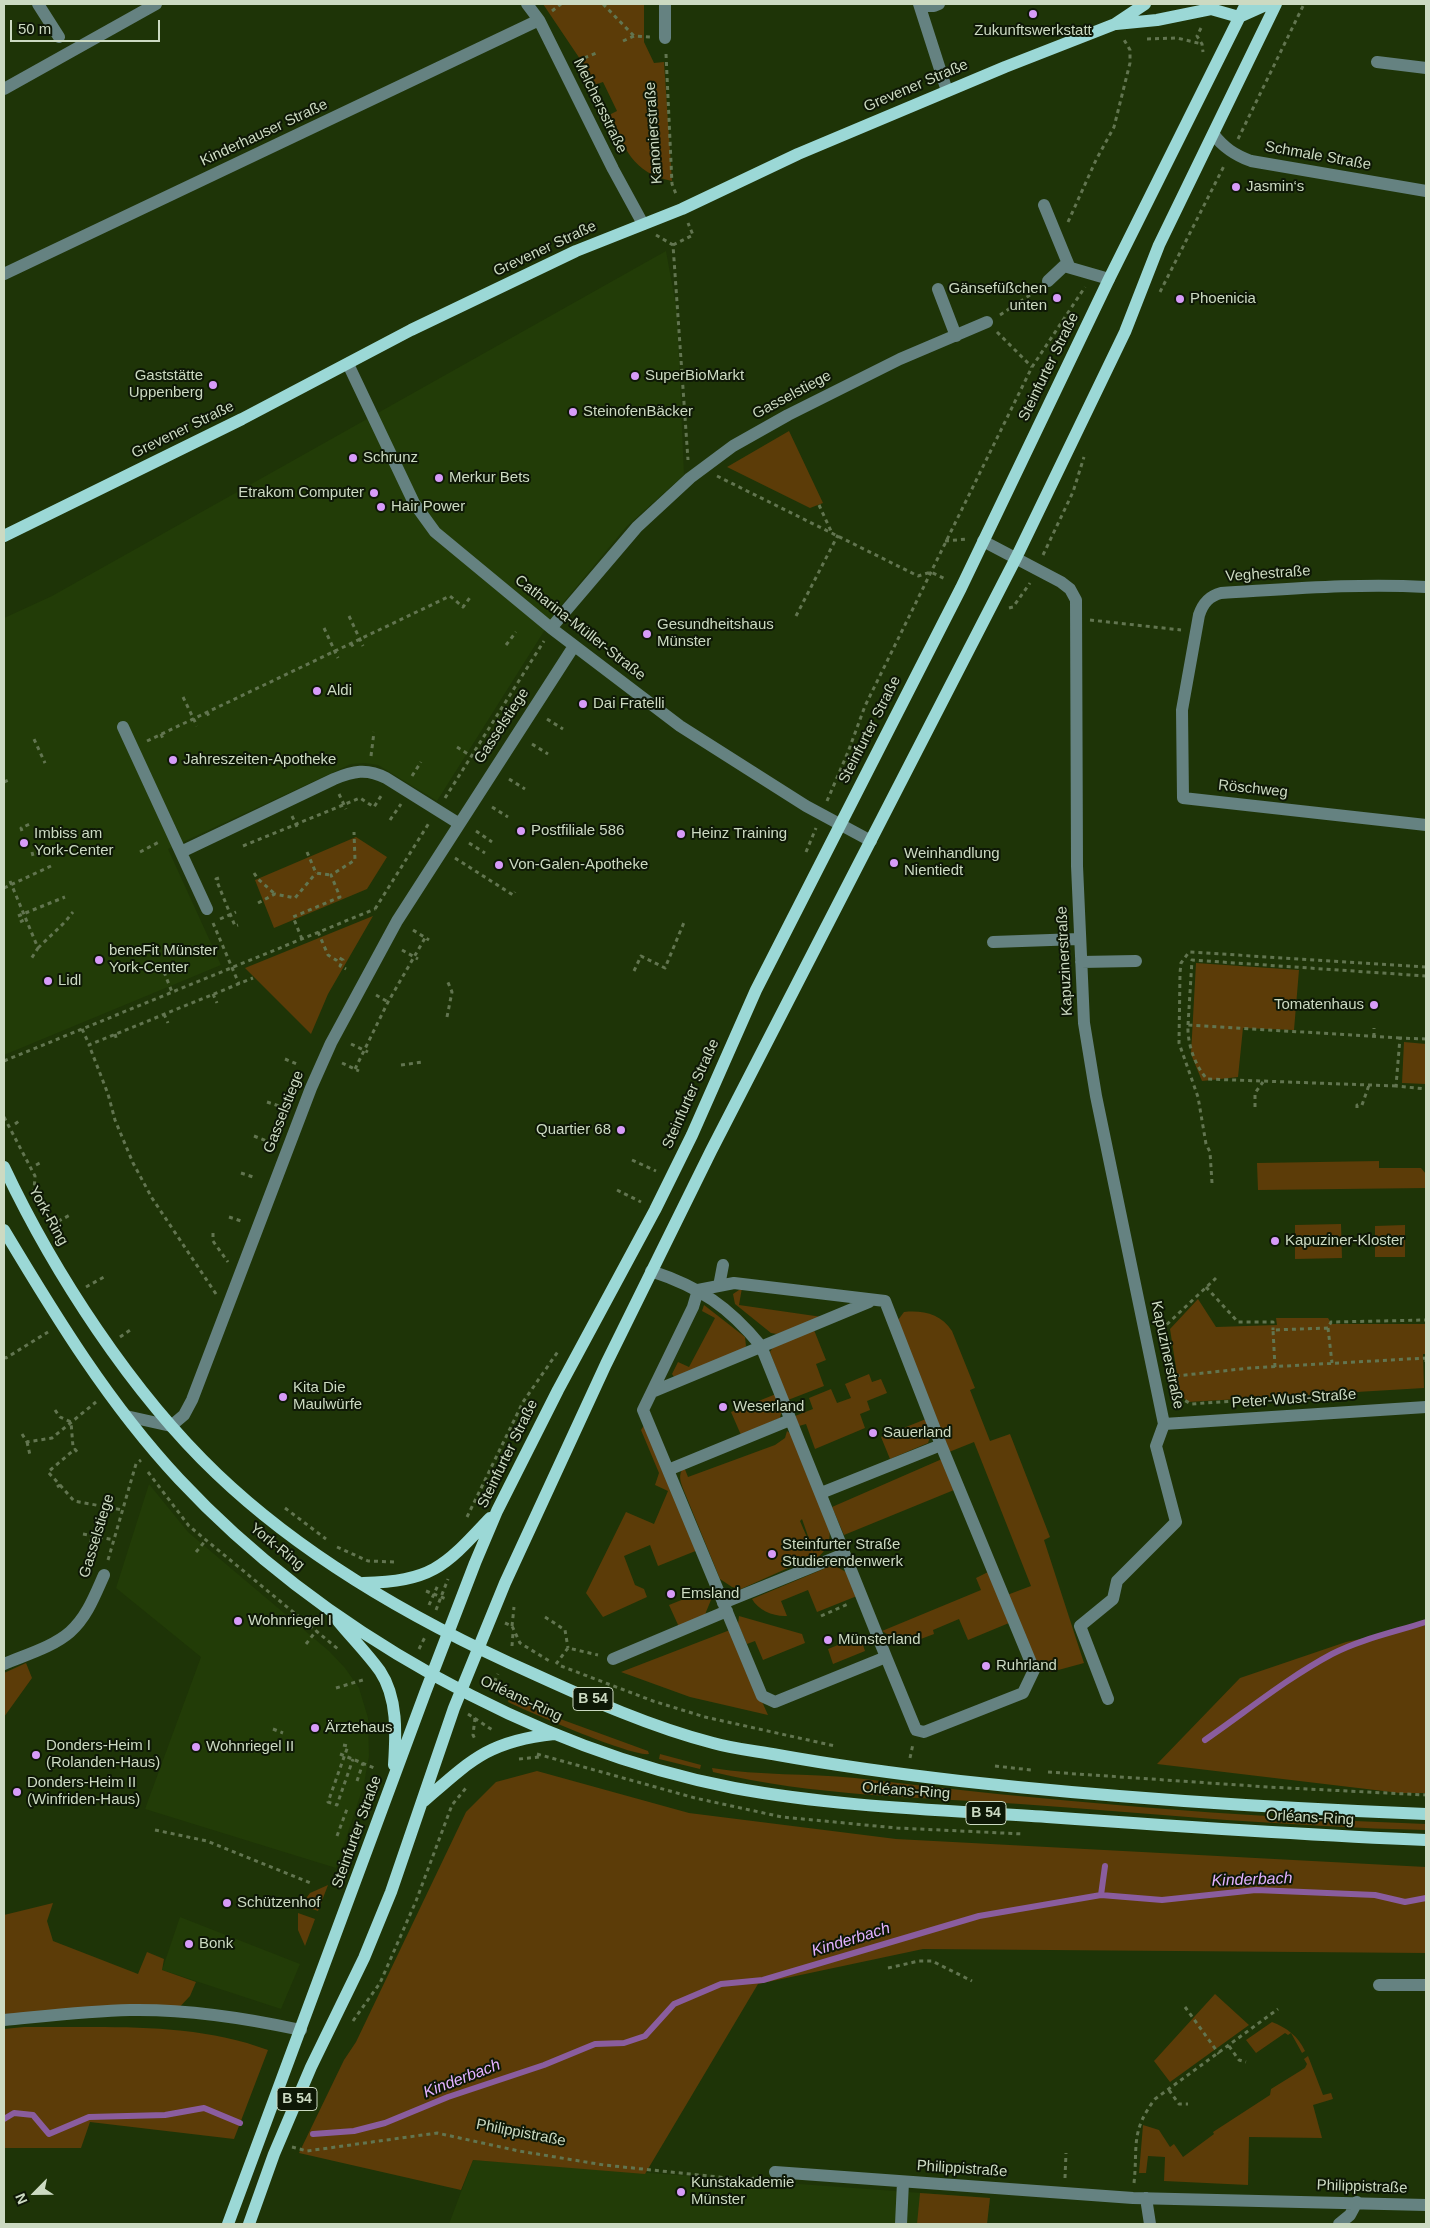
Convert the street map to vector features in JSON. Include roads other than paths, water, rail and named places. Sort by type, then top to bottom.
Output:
[{"type":"main road","name":"Grevener Straße","points":[[4,536],[242,419],[411,330],[576,251],[682,209],[798,154],[1115,24],[1145,4]]},
{"type":"main road","name":"Steinfurter Straße","points":[[228,2224],[432,1673],[497,1511],[553,1398],[655,1210],[692,1135],[756,990],[983,541],[1109,279],[1246,4]]},
{"type":"main road","points":[[1239,17],[1268,4]]},
{"type":"main road","points":[[422,1803],[462,1689],[510,1575],[606,1364],[651,1272],[1016,558],[1125,332],[1159,245],[1276,4]]},
{"type":"main road","name":"Grevener Straße","points":[[1115,24],[1157,20],[1211,9],[1239,17]]},
{"type":"main road","name":"York-Ring","points":[[4,1167],[37,1232],[75,1293],[138,1385],[171,1426],[216,1473],[267,1518],[361,1583],[449,1632]]},
{"type":"main road","name":"York-Ring","points":[[4,1230],[61,1324],[108,1392],[180,1480],[230,1530],[326,1607],[390,1649],[432,1673]]},
{"type":"main road","points":[[361,1583],[409,1579],[440,1566],[455,1555],[497,1511]]},
{"type":"main road","points":[[326,1607],[380,1671],[388,1689],[394,1708],[396,1734],[393,1780]]},
{"type":"main road","name":"B 54","points":[[449,1632],[480,1648]]},
{"type":"main road","name":"Orléans-Ring","points":[[480,1648],[568,1689],[684,1734],[721,1745],[803,1760],[888,1773],[1048,1790],[1211,1803],[1426,1814]]},
{"type":"main road","name":"Orléans-Ring","points":[[432,1673],[485,1702],[556,1734],[626,1759],[683,1776],[731,1787],[821,1801],[1297,1834],[1426,1840]]},
{"type":"main road","name":"B 54","points":[[249,2224],[274,2154],[311,2067],[364,1958],[422,1803],[482,1753],[513,1741],[556,1734]]},
{"type":"street","points":[[38,4],[59,37]]},
{"type":"street","points":[[4,89],[156,4]]},
{"type":"street","name":"Melchersstraße","points":[[527,4],[539,20],[613,169],[643,224]]},
{"type":"street","points":[[665,4],[665,38]]},
{"type":"street","points":[[939,4],[934,6],[920,5],[948,91]]},
{"type":"street","name":"Kinderhauser Straße","points":[[4,274],[539,20]]},
{"type":"street","points":[[1377,62],[1426,68]]},
{"type":"street","name":"Schmale Straße","points":[[1214,135],[1222,146],[1251,161],[1426,191]]},
{"type":"street","points":[[1044,205],[1069,266]]},
{"type":"street","points":[[1048,281],[1064,266],[1069,266],[1086,273],[1095,273],[1109,279]]},
{"type":"street","points":[[938,289],[956,336]]},
{"type":"street","name":"Gasselstiege","points":[[551,628],[637,527],[690,478],[733,446],[788,415],[900,359],[987,322]]},
{"type":"street","name":"Catharina-Müller-Straße","points":[[348,364],[414,503],[435,532],[551,628],[680,726],[821,814],[871,841]]},
{"type":"street","name":"Kapuzinerstraße","points":[[983,541],[1061,582],[1070,590],[1076,600],[1077,866],[1084,1023],[1096,1096],[1164,1424]]},
{"type":"street","name":"Veghestraße","points":[[1186,690],[1195,631],[1202,606],[1213,596],[1221,593],[1384,585],[1426,587]]},
{"type":"street","name":"Gasselstiege","points":[[171,1426],[184,1415],[192,1400],[311,1088],[331,1043],[397,921],[441,849],[574,646]]},
{"type":"street","name":"Röschweg","points":[[1186,690],[1182,710],[1183,798],[1426,825]]},
{"type":"street","points":[[123,727],[207,909]]},
{"type":"street","points":[[181,852],[348,773],[370,772],[386,778],[458,823]]},
{"type":"street","points":[[993,942],[1079,939]]},
{"type":"street","points":[[1080,962],[1136,961]]},
{"type":"street","points":[[719,1286],[722,1265]]},
{"type":"street","points":[[651,1272],[698,1290],[730,1312],[761,1346],[910,1720],[916,1730],[924,1732],[1023,1693],[1034,1670],[884,1301],[871,1301],[734,1282],[698,1290]]},
{"type":"street","points":[[698,1290],[693,1307],[643,1410],[762,1696],[774,1702],[886,1657]]},
{"type":"street","points":[[652,1392],[871,1301]]},
{"type":"street","name":"Peter-Wust-Straße","points":[[1164,1424],[1426,1407]]},
{"type":"street","points":[[126,1416],[171,1426]]},
{"type":"street","points":[[668,1470],[790,1420]]},
{"type":"street","points":[[1108,1699],[1080,1626],[1113,1599],[1117,1581],[1176,1522],[1156,1446],[1164,1424]]},
{"type":"street","points":[[821,1493],[941,1445]]},
{"type":"street","points":[[613,1659],[844,1554]]},
{"type":"street","name":"Gasselstiege","points":[[4,1664],[53,1642],[70,1632],[85,1614],[104,1576]]},
{"type":"street","points":[[1379,1985],[1426,1985]]},
{"type":"street","points":[[4,2020],[131,2010],[184,2013],[255,2021],[301,2030]]},
{"type":"street","name":"Philippistraße","points":[[775,2172],[1133,2198],[1426,2205]]},
{"type":"street","points":[[901,2224],[902,2182]]},
{"type":"street","points":[[1146,2198],[1150,2224]]},
{"type":"street","points":[[1339,2224],[1350,2215],[1357,2202]]},
{"type":"waterway","points":[[1205,1740],[1315,1663],[1366,1640],[1426,1622]]},
{"type":"waterway","points":[[1101,1895],[1105,1866]]},
{"type":"waterway","name":"Kinderbach","points":[[313,2134],[354,2131],[385,2123],[448,2097],[544,2065],[595,2044],[624,2043],[645,2036],[674,2004],[721,1984],[763,1980],[979,1916],[1101,1895],[1162,1900],[1256,1890],[1375,1895],[1405,1902],[1426,1898]]},
{"type":"waterway","name":"Kinderbach","points":[[4,2119],[14,2113],[33,2115],[49,2134],[89,2117],[165,2115],[204,2108],[240,2123]]},
{"type":"place","name":"Zukunftswerkstatt","points":[[1033,14]]},
{"type":"place","name":"Jasmin‘s","points":[[1236,187]]},
{"type":"place","name":"Gänsefüßchen unten","points":[[1057,298]]},
{"type":"place","name":"Phoenicia","points":[[1180,299]]},
{"type":"place","name":"SuperBioMarkt","points":[[635,376]]},
{"type":"place","name":"Gaststätte Uppenberg","points":[[213,385]]},
{"type":"place","name":"SteinofenBäcker","points":[[573,412]]},
{"type":"place","name":"Schrunz","points":[[353,458]]},
{"type":"place","name":"Merkur Bets","points":[[439,478]]},
{"type":"place","name":"Etrakom Computer","points":[[374,493]]},
{"type":"place","name":"Hair Power","points":[[381,507]]},
{"type":"place","name":"Gesundheitshaus Münster","points":[[647,634]]},
{"type":"place","name":"Aldi","points":[[317,691]]},
{"type":"place","name":"Dai Fratelli","points":[[583,704]]},
{"type":"place","name":"Jahreszeiten-Apotheke","points":[[173,760]]},
{"type":"place","name":"Postfiliale 586","points":[[521,831]]},
{"type":"place","name":"Heinz Training","points":[[681,834]]},
{"type":"place","name":"Imbiss am York-Center","points":[[24,843]]},
{"type":"place","name":"Weinhandlung Nientiedt","points":[[894,863]]},
{"type":"place","name":"Von-Galen-Apotheke","points":[[499,865]]},
{"type":"place","name":"beneFit Münster York-Center","points":[[99,960]]},
{"type":"place","name":"Lidl","points":[[48,981]]},
{"type":"place","name":"Tomatenhaus","points":[[1374,1005]]},
{"type":"place","name":"Quartier 68","points":[[621,1130]]},
{"type":"place","name":"Kapuziner-Kloster","points":[[1275,1241]]},
{"type":"place","name":"Kita Die Maulwürfe","points":[[283,1397]]},
{"type":"place","name":"Weserland","points":[[723,1407]]},
{"type":"place","name":"Sauerland","points":[[873,1433]]},
{"type":"place","name":"Steinfurter Straße Studierendenwerk","points":[[772,1554]]},
{"type":"place","name":"Emsland","points":[[671,1594]]},
{"type":"place","name":"Wohnriegel I","points":[[238,1621]]},
{"type":"place","name":"Münsterland","points":[[828,1640]]},
{"type":"place","name":"Ruhrland","points":[[986,1666]]},
{"type":"place","name":"Ärztehaus","points":[[315,1728]]},
{"type":"place","name":"Wohnriegel II","points":[[196,1747]]},
{"type":"place","name":"Donders-Heim I (Rolanden-Haus)","points":[[36,1755]]},
{"type":"place","name":"Donders-Heim II (Winfriden-Haus)","points":[[17,1792]]},
{"type":"place","name":"Schützenhof","points":[[227,1903]]},
{"type":"place","name":"Bonk","points":[[189,1944]]},
{"type":"place","name":"Kunstakademie Münster","points":[[681,2192]]}]
